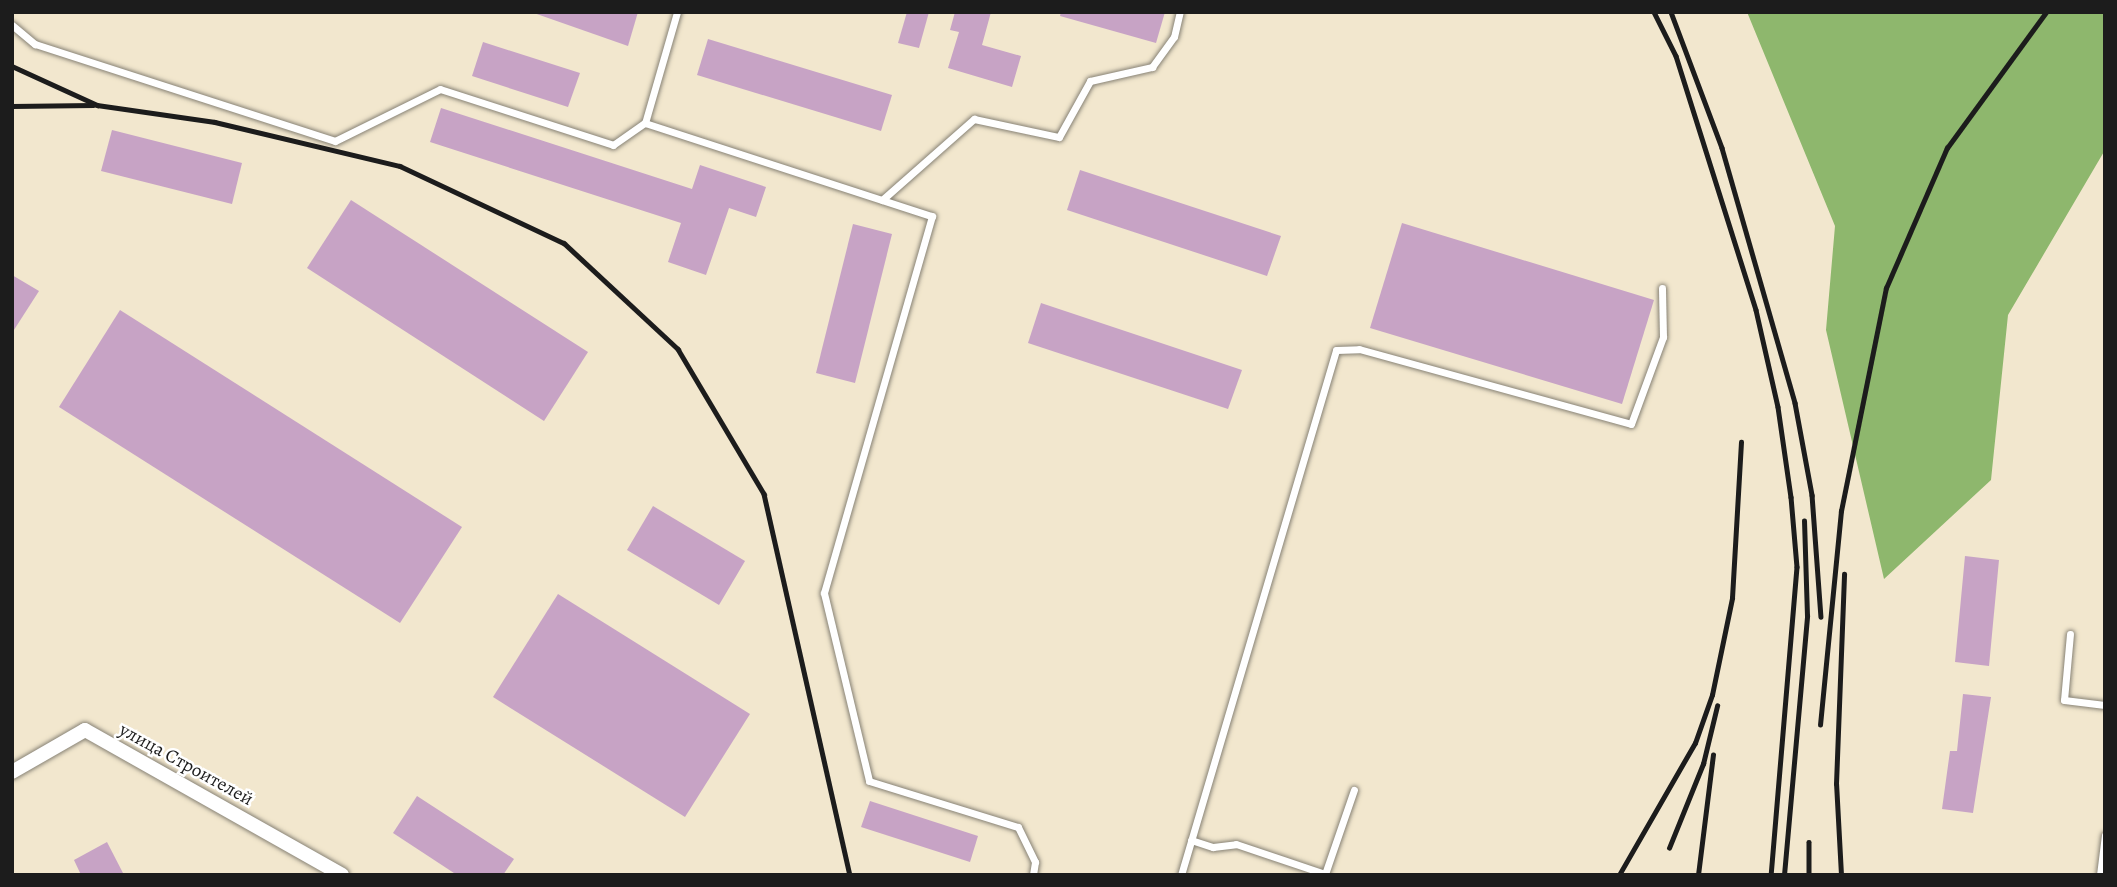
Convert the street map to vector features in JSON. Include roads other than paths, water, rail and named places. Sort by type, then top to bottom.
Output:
[{"type":"street","name":"улица Строителей","points":[[12,772],[85,730],[342,875]]},
{"type":"lane","points":[[12,25],[35,44],[335,141],[440,89],[613,145],[645,123],[677,12]]},
{"type":"lane","points":[[882,200],[974,119],[1059,137],[1090,81],[1152,67],[1174,37],[1180,12]]},
{"type":"lane","points":[[645,123],[932,216],[824,593],[869,781],[1018,827],[1035,862],[1033,875]]},
{"type":"lane","points":[[1181,875],[1336,350],[1359,349],[1631,424],[1663,337],[1662,288]]},
{"type":"lane","points":[[2070,634],[2064,700],[2105,705]]},
{"type":"lane","points":[[1191,840],[1213,847],[1236,844],[1325,874],[1354,790]]},
{"type":"lane","points":[[2100,875],[2105,835]]},
{"type":"railway","points":[[1654,12],[1676,56],[1756,310],[1778,407],[1791,497],[1797,567],[1771,875]]},
{"type":"railway","points":[[1671,12],[1722,148],[1795,403],[1812,495],[1821,617]]},
{"type":"railway","points":[[1820,725],[1841,511],[1886,288],[1947,148],[2046,12]]},
{"type":"railway","points":[[12,66],[97,105],[215,122],[400,166],[564,243],[678,349],[764,494],[850,875]]},
{"type":"railway","points":[[12,106],[93,105]]},
{"type":"railway","points":[[1619,875],[1695,743],[1712,695],[1732,598],[1741,442]]},
{"type":"railway","points":[[1784,875],[1807,616],[1804,521]]},
{"type":"railway","points":[[1841,875],[1836,784],[1844,574]]},
{"type":"railway","points":[[1669,848],[1703,764],[1717,706]]},
{"type":"railway","points":[[1698,875],[1713,755]]},
{"type":"railway","points":[[1809,842],[1809,875]]}]
